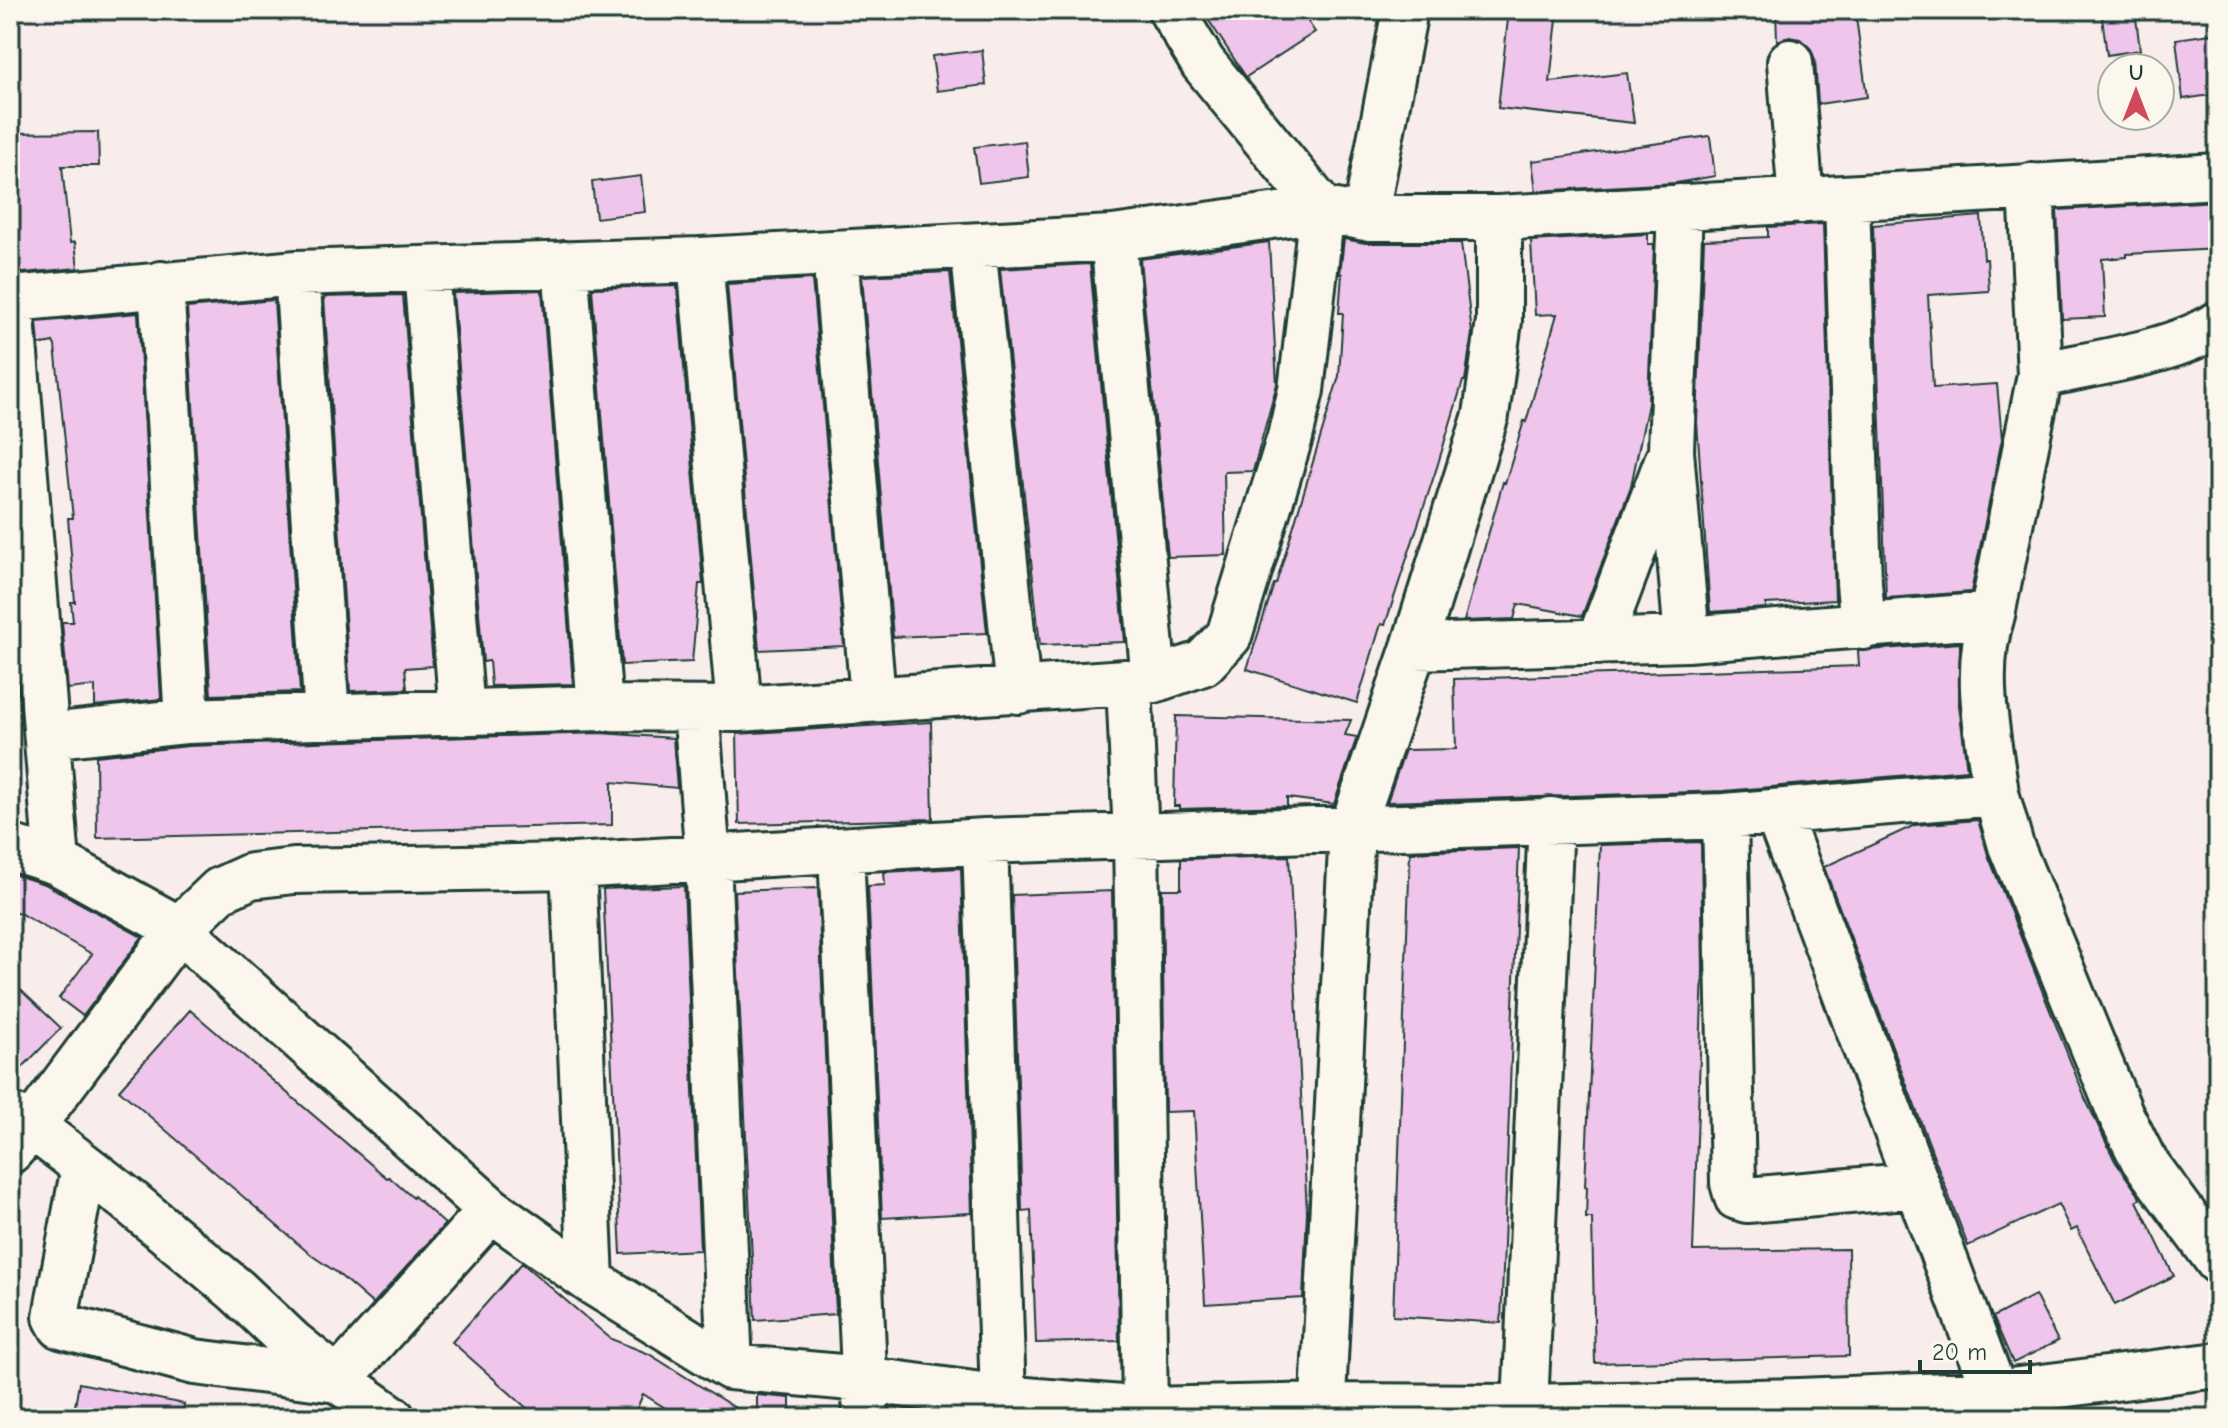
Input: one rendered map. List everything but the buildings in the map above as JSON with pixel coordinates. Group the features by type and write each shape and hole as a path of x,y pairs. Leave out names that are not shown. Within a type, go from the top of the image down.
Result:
{"street":[{"path":"48,736 187,721 600,708 739,709 1142,682 1203,663 1229,636 1290,437 1301,390 1322,209 1203,63 1171,10"},
{"path":"1365,218 1405,10"},
{"path":"1790,62 1801,201"},
{"path":"57,862 11,296 297,273 700,260 1113,238 1322,209 1365,218 1499,218 2218,176"},
{"path":"2031,186 2040,375 1986,634 1984,701 1996,793 2011,846 2121,1115 2143,1159 2218,1261"},
{"path":"1847,199 1863,627"},
{"path":"1680,207 1671,451 1687,639"},
{"path":"1322,1412 1352,829 1414,647 1486,415 1499,321 1499,218"},
{"path":"1113,238 1142,682 1136,837 1145,1410"},
{"path":"973,246 1018,691"},
{"path":"835,254 873,698"},
{"path":"700,260 739,709"},
{"path":"565,264 600,708"},
{"path":"426,270 462,713"},
{"path":"297,273 327,717"},
{"path":"161,284 187,721"},
{"path":"2040,375 2147,351 2187,339 2218,324"},
{"path":"1599,642 1671,451"},
{"path":"1414,647 1687,639 1992,615"},
{"path":"696,709 708,859 730,1367"},
{"path":"392,1418 292,1343 236,1290 84,1167 17,1131 179,929 220,890 251,876 294,871 573,866 985,841 1725,816 1996,793"},
{"path":"1777,812 1995,1393"},
{"path":"1725,816 1733,1183 1737,1197 1747,1200 1917,1185"},
{"path":"1525,1407 1551,820"},
{"path":"985,841 1003,1398"},
{"path":"10,847 57,862 179,929 491,1210 591,1281 730,1367 865,1399 1003,1398 1145,1410 1322,1412 1525,1407 1800,1410 1995,1393 2218,1365"},
{"path":"841,851 865,1399"},
{"path":"573,866 591,1281"},
{"path":"84,1167 56,1317 61,1326 195,1362 338,1380"},
{"path":"338,1380 491,1210"}]}
